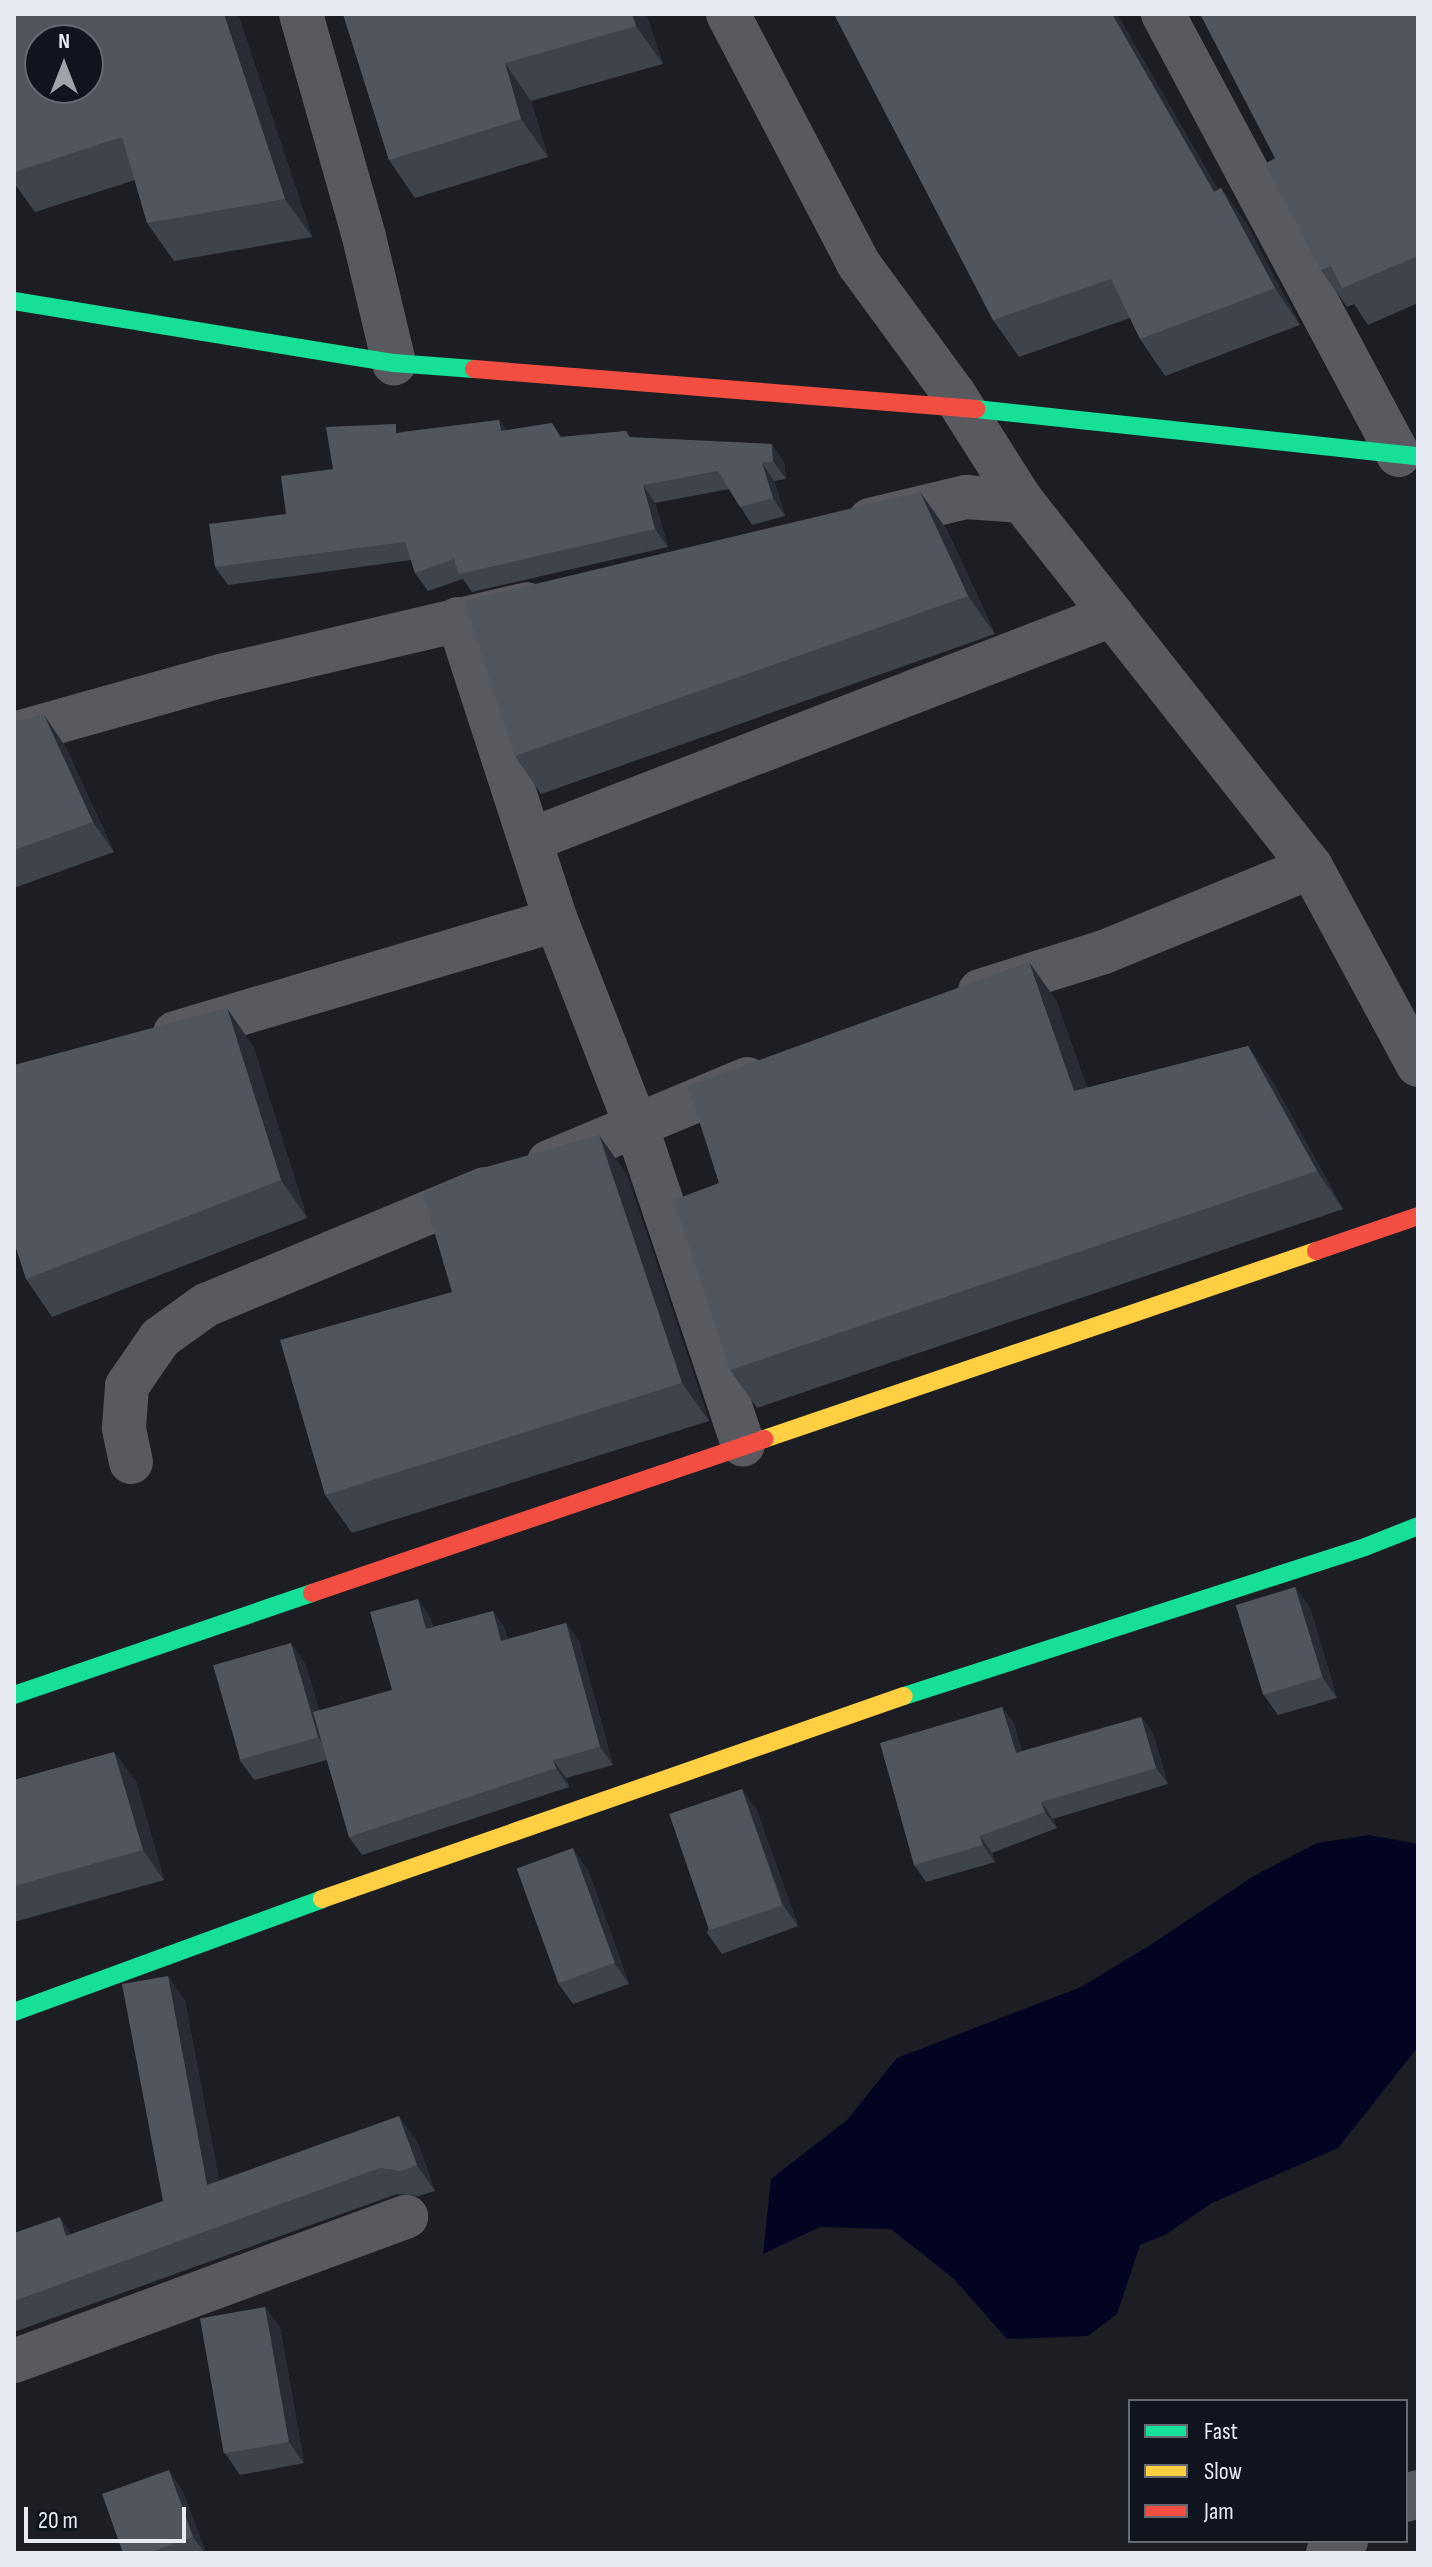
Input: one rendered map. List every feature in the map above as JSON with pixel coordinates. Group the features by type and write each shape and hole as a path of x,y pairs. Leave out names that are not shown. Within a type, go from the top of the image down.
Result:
{"street":[{"path":"301,14 364,237 394,363"},
{"path":"728,14 858,263 954,394 1016,492 1311,867 1418,1065"},
{"path":"1163,14 1408,456"},
{"path":"16,295 394,363 928,404 1408,456"},
{"path":"835,529 941,501 1016,492"},
{"path":"14,734 221,676 564,595"},
{"path":"530,840 1112,615"},
{"path":"458,619 556,920 636,1125 743,1445"},
{"path":"944,1002 1104,952 1311,867"},
{"path":"136,1045 556,920"},
{"path":"131,1462 124,1428 127,1386 160,1338 206,1305 783,1065"},
{"path":"14,1695 1418,1216"},
{"path":"14,2012 314,1902 898,1698 1365,1547 1418,1526"},
{"path":"14,2361 406,2217"}],"water":[{"path":"1369,1835 1418,1844 1418,2047 1338,2148 1212,2203 1165,2235 1140,2245 1117,2314 1088,2336 1007,2339 953,2278 891,2229 820,2227 763,2254 771,2179 847,2120 897,2058 1081,1987 1252,1877 1317,1843"}],"building":[{"path":"14,14 224,14 285,199 147,223 122,137 14,172"},
{"path":"343,14 632,14 636,26 505,63 521,119 389,160"},
{"path":"834,14 1112,14 1214,192 1221,188 1275,288 1140,339 1111,279 993,320"},
{"path":"1200,14 1418,14 1418,256 1342,288 1331,266 1321,270 1265,164 1275,158"},
{"path":"499,420 501,431 552,423 560,437 626,431 629,437 772,444 773,461 762,463 773,498 740,507 718,471 643,485 655,529 459,574 454,559 415,573 405,542 215,567 209,524 286,514 281,476 333,469 326,427 396,424 396,433"},
{"path":"920,492 968,596 515,756 464,601"},
{"path":"44,715 93,822 14,850 14,722"},
{"path":"1029,962 1074,1091 1248,1046 1317,1171 730,1370 674,1200 719,1183 688,1086"},
{"path":"227,1008 281,1180 26,1279 14,1242 14,1065"},
{"path":"599,1135 682,1383 325,1495 280,1340 452,1292 423,1193 483,1168"},
{"path":"1295,1587 1322,1677 1263,1695 1236,1605"},
{"path":"418,1599 426,1629 493,1611 501,1641 566,1623 600,1747 553,1760 556,1768 349,1837 313,1712 392,1690 370,1612"},
{"path":"291,1643 318,1737 240,1760 213,1665"},
{"path":"1002,1707 1016,1753 1141,1717 1156,1768 1041,1802 1045,1812 980,1836 983,1845 914,1865 880,1743"},
{"path":"114,1752 143,1850 14,1886 14,1780"},
{"path":"742,1789 782,1905 709,1930 669,1814"},
{"path":"573,1848 615,1963 558,1983 517,1869"},
{"path":"168,1976 207,2185 399,2116 417,2165 401,2171 380,2168 14,2301 14,2233 60,2217 66,2236 163,2201 122,1984"},
{"path":"265,2307 289,2442 224,2453 200,2318"},
{"path":"169,2470 193,2537 149,2553 123,2553 102,2494"}],"traffic: fast":[{"path":"14,301 394,363 474,369"},
{"path":"976,409 1418,456"},
{"path":"904,1696 1365,1547 1418,1526"},
{"path":"14,1695 312,1593"},
{"path":"14,2012 322,1899"}],"traffic: slow":[{"path":"764,1439 1316,1251"},
{"path":"322,1899 904,1696"}],"traffic: jam":[{"path":"474,369 976,409"},
{"path":"1316,1251 1418,1216"},
{"path":"312,1593 764,1439"}]}
